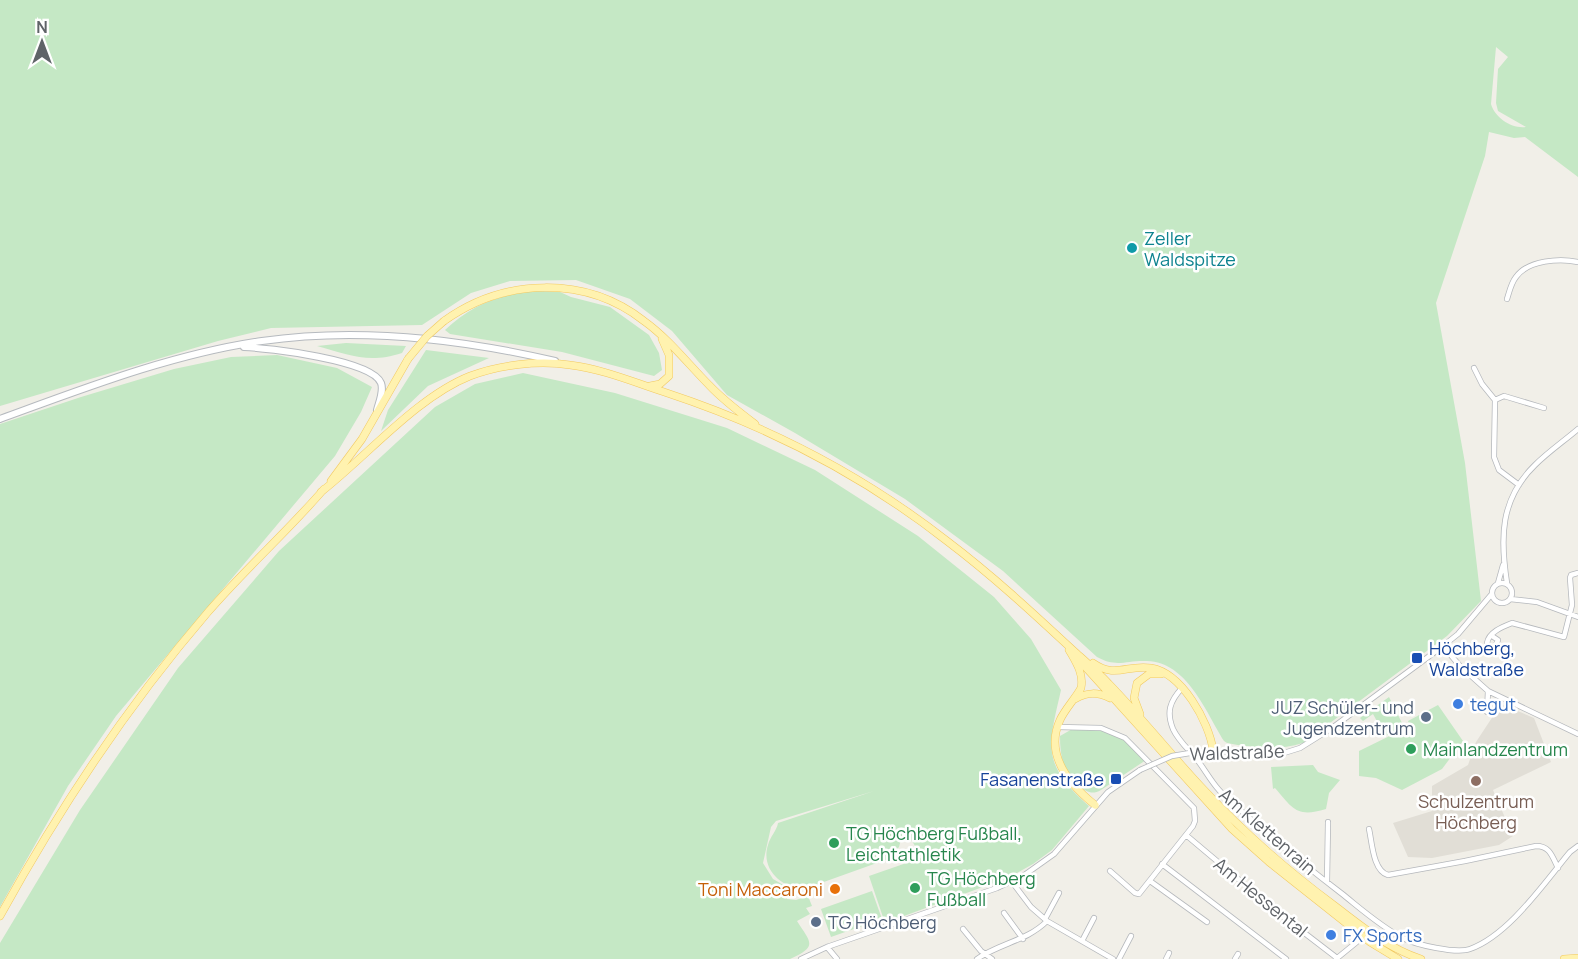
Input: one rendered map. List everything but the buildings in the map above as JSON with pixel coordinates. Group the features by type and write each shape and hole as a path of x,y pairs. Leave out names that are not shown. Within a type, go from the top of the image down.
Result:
{"main road":[{"path":"0,916 31,859 89,770 156,675 210,610 321,492 352,453 408,359 427,336 464,308 512,290 547,287 576,290 608,300 631,312 656,330 722,397 761,429"},
{"path":"645,386 660,384 669,376 669,355 656,330"},
{"path":"0,419 139,371 215,350 287,338 339,335 430,340 492,348 608,374 685,399 761,429 806,451 913,516 991,577 1093,667 1217,804 1274,858 1371,933 1405,953 1421,959"},
{"path":"234,346 291,351 328,359 374,374 382,387 376,412"},
{"path":"321,492 350,470 432,396 452,384 473,375 507,366 569,364"},
{"path":"1065,642 1082,679 1081,688 1064,713 1058,727 1056,746 1064,773 1095,806"},
{"path":"1075,652 1109,671 1118,672 1141,667 1153,668 1165,674 1182,688 1200,712 1208,729 1213,750"},
{"path":"1075,652 1079,660 1144,734 1232,829 1269,862 1364,937 1398,959"},
{"path":"1144,722 1134,698 1134,688 1144,676 1154,673 1165,674"},
{"path":"1073,701 1084,695 1096,693 1114,699"},
{"path":"1564,959 1578,958"}],"street":[{"path":"1507,299 1516,276 1530,267 1551,261 1578,262"},
{"path":"1474,368 1482,384 1495,400 1494,457 1499,470 1518,485"},
{"path":"1495,400 1504,396 1544,408"},
{"path":"1528,600 1510,599 1504,603 1498,602 1491,595 1492,589 1498,583 1503,563 1507,506 1518,485 1534,466 1578,429"},
{"path":"1503,563 1507,583 1512,592 1528,600 1578,617"},
{"path":"1492,636 1495,631 1512,622 1564,637 1572,605 1570,578 1571,575 1578,573"},
{"path":"1498,583 1507,583"},
{"path":"1510,599 1512,592"},
{"name":"Waldstraße","path":"1095,806 1118,784 1161,760 1213,750 1277,753 1300,748 1326,732 1458,634 1481,610 1491,595"},
{"name":"Waldstraße","path":"1481,610 1498,602"},
{"path":"1443,646 1460,666 1488,691 1578,734"},
{"name":"Am Klettenrain","path":"1182,688 1174,696 1169,711 1171,722 1179,740 1200,763 1218,789 1277,842 1402,938 1434,947 1467,950 1486,940 1518,915 1578,846"},
{"path":"1487,712 1488,691"},
{"path":"1058,727 1101,728 1115,732 1125,738 1194,808 1195,821 1139,894 1110,871"},
{"path":"801,959 827,947 1012,882 1054,854 1095,806"},
{"name":"Am Klettenrain","path":"1327,882 1328,822"},
{"path":"1369,829 1378,868 1388,875 1536,846 1544,846 1550,851 1558,868"},
{"name":"Am Hessental","path":"1186,835 1336,958"},
{"path":"1162,864 1286,959"},
{"path":"1150,881 1207,922"},
{"path":"1012,882 1031,907 1046,920 1113,959"},
{"path":"977,959 1038,930 1046,920 1059,892"},
{"path":"1004,914 1023,939"},
{"path":"1082,941 1094,918"},
{"path":"963,929 981,951 992,959"},
{"path":"1119,959 1131,936"},
{"path":"1336,958 1364,937"},
{"path":"827,947 837,959"},
{"path":"1166,959 1169,953"}],"shaded area":[{"name":"Schulzentrum Höchberg","path":"1501,704 1534,718 1551,762 1493,790 1513,836 1499,845 1432,858 1408,857 1393,823 1432,811 1432,786 1468,765 1476,742"}],"green space":[{"path":"0,0 1578,0 1578,177 1525,137 1514,138 1489,132 1485,156 1436,303 1465,463 1481,601 1447,636 1303,743 1293,746 1265,748 1227,743 1194,690 1173,670 1147,661 1116,663 1097,657 1003,571 905,499 727,395 672,331 630,299 576,280 510,281 471,293 422,325 271,328 218,341 0,406","holes":["1496,47 1508,57 1498,69 1496,103 1498,111 1526,127 1505,122 1496,114 1491,104"]},
{"path":"536,291 560,292 610,307 649,335 659,353 662,370 654,376 562,352 450,334 445,330 465,314 487,302"},
{"path":"346,343 406,346 402,353 369,358 317,346"},
{"path":"426,350 489,358 428,386 381,431 388,410"},
{"path":"277,355 337,368 372,387 361,412 335,456 116,716 68,786 0,907 0,424 174,369 231,357"},
{"path":"523,373 615,393 727,428 815,470 918,536 994,597 1031,639 1061,690 1051,741 1056,766 1073,791 1089,806 1052,850 1033,864 1010,877 885,923 869,876 938,852 938,849 920,854 904,828 899,847 888,859 807,888 798,888 782,882 770,870 767,863 768,845 778,823 874,791 776,821 771,827 763,863 773,879 787,887 787,899 796,900 808,896 812,906 806,908 810,914 797,921 808,939 808,947 790,959 0,959 0,943 80,810 178,668 279,551 435,407 475,384"},
{"path":"1389,697 1404,727 1385,736 1373,714 1363,721 1360,718"},
{"name":"Mainlandzentrum","path":"1438,705 1463,741 1442,769 1402,790 1376,778 1359,776 1359,751 1410,726 1408,721"},
{"path":"1074,728 1099,729 1114,733 1146,760 1101,790 1092,793 1087,791 1069,776 1062,757 1060,736"},
{"path":"1313,765 1318,772 1340,780 1329,793 1326,809 1302,812 1296,810 1275,788 1273,789 1271,767"},
{"path":"872,891 882,919 831,937 821,909"}],"place":[{"name":"Zeller Waldspitze","path":"1132,248"},
{"name":"Höchberg, Waldstraße","path":"1417,658"},
{"name":"tegut","path":"1458,704"},
{"name":"JUZ Schüler- und Jugendzentrum","path":"1426,717"},
{"name":"Mainlandzentrum","path":"1411,749"},
{"name":"Fasanenstraße","path":"1116,779"},
{"name":"Schulzentrum Höchberg","path":"1476,781"},
{"name":"TG Höchberg Fußball, Leichtathletik","path":"834,843"},
{"name":"TG Höchberg Fußball","path":"915,888"},
{"name":"Toni Maccaroni","path":"835,889"},
{"name":"TG Höchberg","path":"816,922"},
{"name":"FX Sports","path":"1331,935"}]}
